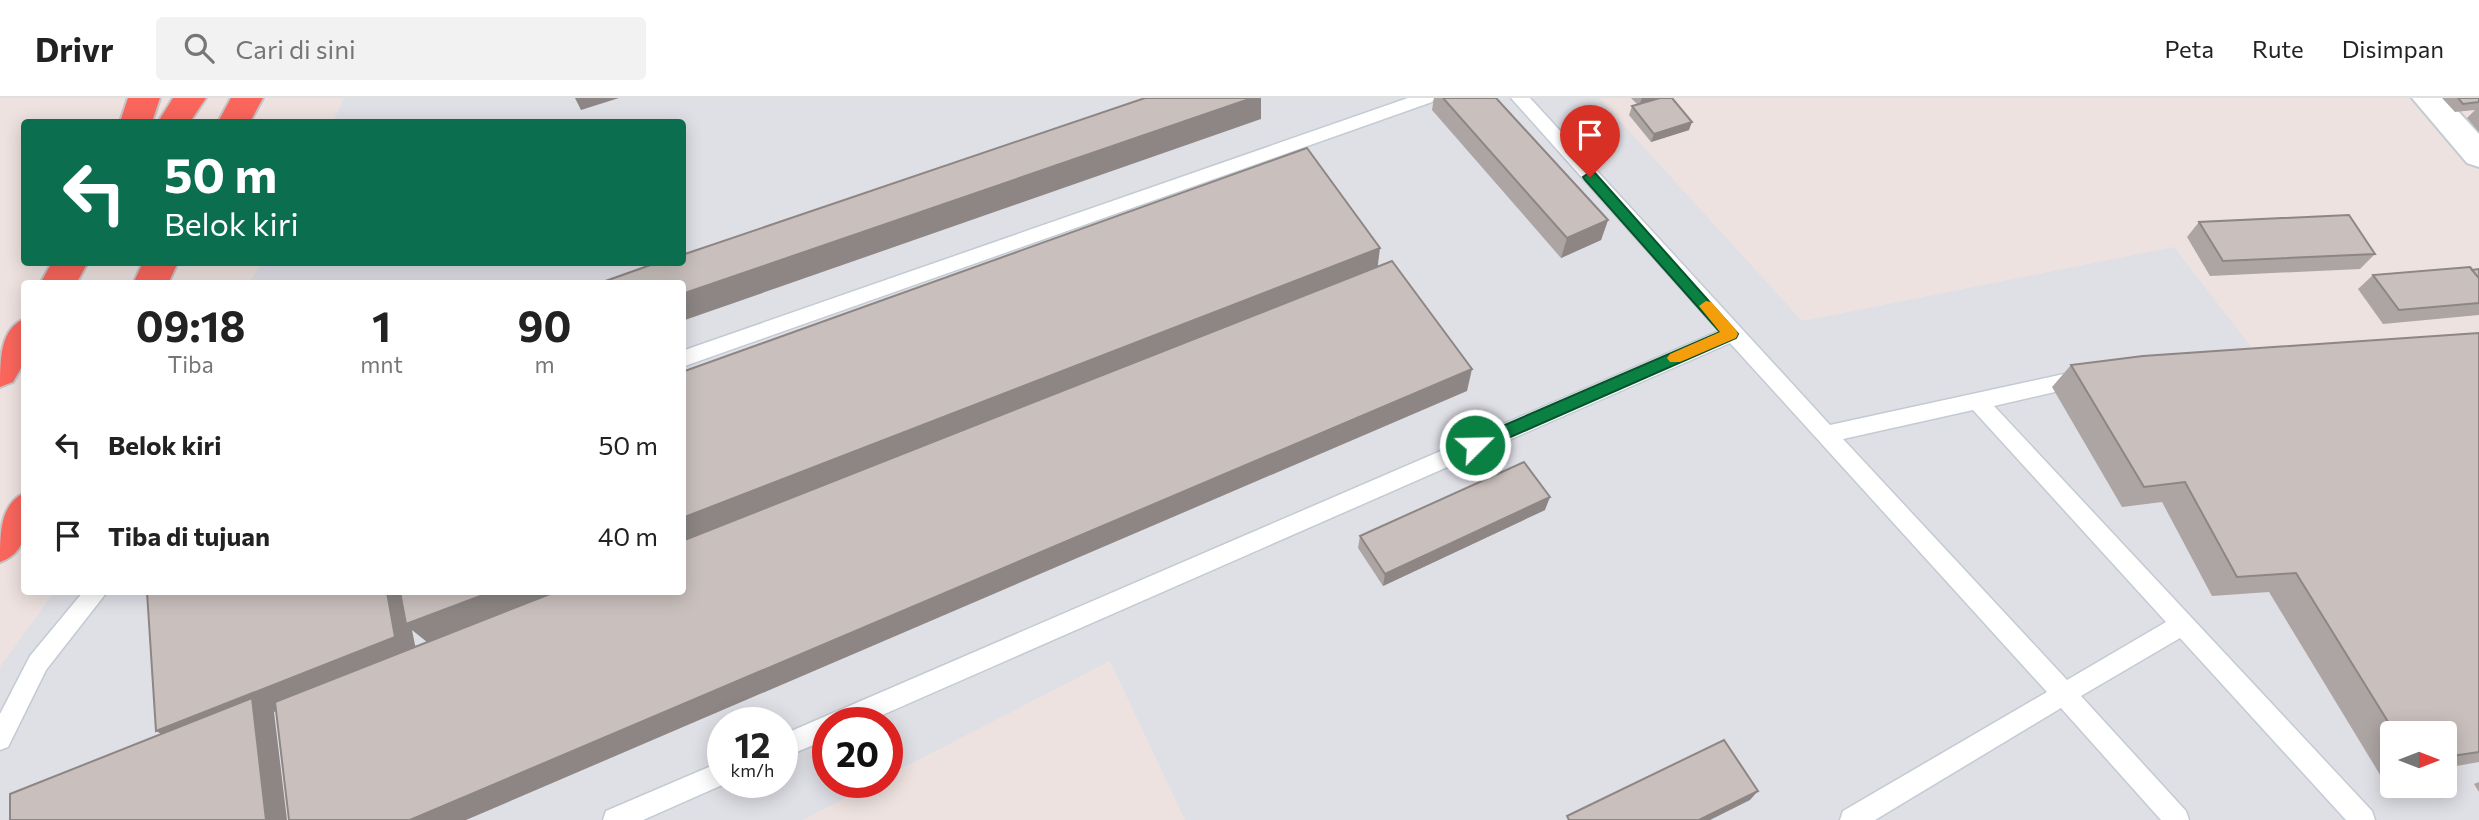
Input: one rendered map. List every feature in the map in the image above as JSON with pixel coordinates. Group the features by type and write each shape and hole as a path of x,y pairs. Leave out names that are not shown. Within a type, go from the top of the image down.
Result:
{"highway":[{"path":"137,119 144,98"},
{"path":"176,119 190,98"},
{"path":"236,119 247,98"},
{"path":"1,369 21,339"},
{"path":"0,545 21,514"}],"street":[{"path":"2428,98 2479,155"}],"lane":[{"path":"686,358 1426,98"},
{"path":"1520,98 1731,334 1827,434 2177,820"},
{"path":"874,707 1731,334"},
{"path":"1827,434 2105,373"},
{"path":"1978,402 2362,820"},
{"path":"0,739 38,663 94,595"},
{"path":"1852,820 2182,625"},
{"path":"615,820 707,780"}],"shaded area":[{"path":"344,98 1599,98 1802,321 2174,247 2265,365 2479,342 2479,820 1185,820 1110,661 903,768 903,707 812,707 812,798 845,798 803,820 0,820 0,667 52,595 686,595 686,280 251,280 260,266 686,266 686,119 334,119"}],"building":[{"path":"1145,98 1252,98 686,293 686,280 608,280 648,266 686,266 686,254"},
{"path":"1443,98 1496,98 1608,220 1567,238"},
{"path":"1660,98 1672,98 1692,122 1654,134 1632,106"},
{"path":"2458,98 2479,98 2479,102 2463,104"},
{"path":"1307,148 1380,248 686,516 686,371"},
{"path":"2349,215 2375,254 2223,261 2199,222"},
{"path":"1392,261 1472,369 410,820 289,820 275,702 547,595 686,595 686,539"},
{"path":"2470,267 2479,278 2479,303 2399,310 2373,275"},
{"path":"2479,269 2479,278 2472,270"},
{"path":"2479,333 2479,752 2457,755 2457,721 2388,721 2296,573 2237,577 2185,482 2144,487 2071,365 2143,356"},
{"path":"1524,462 1550,497 1385,574 1360,536"},
{"path":"147,595 388,595 395,637 156,731"},
{"path":"401,595 483,595 406,624"},
{"path":"252,698 266,820 10,820 10,794"},
{"path":"1724,740 1758,791 1699,820 1569,820 1567,816"}],"slow traffic":[{"path":"1675,358 1731,334 1706,306"}],"route":[{"path":"1475,445 1731,334 1590,177"}]}
